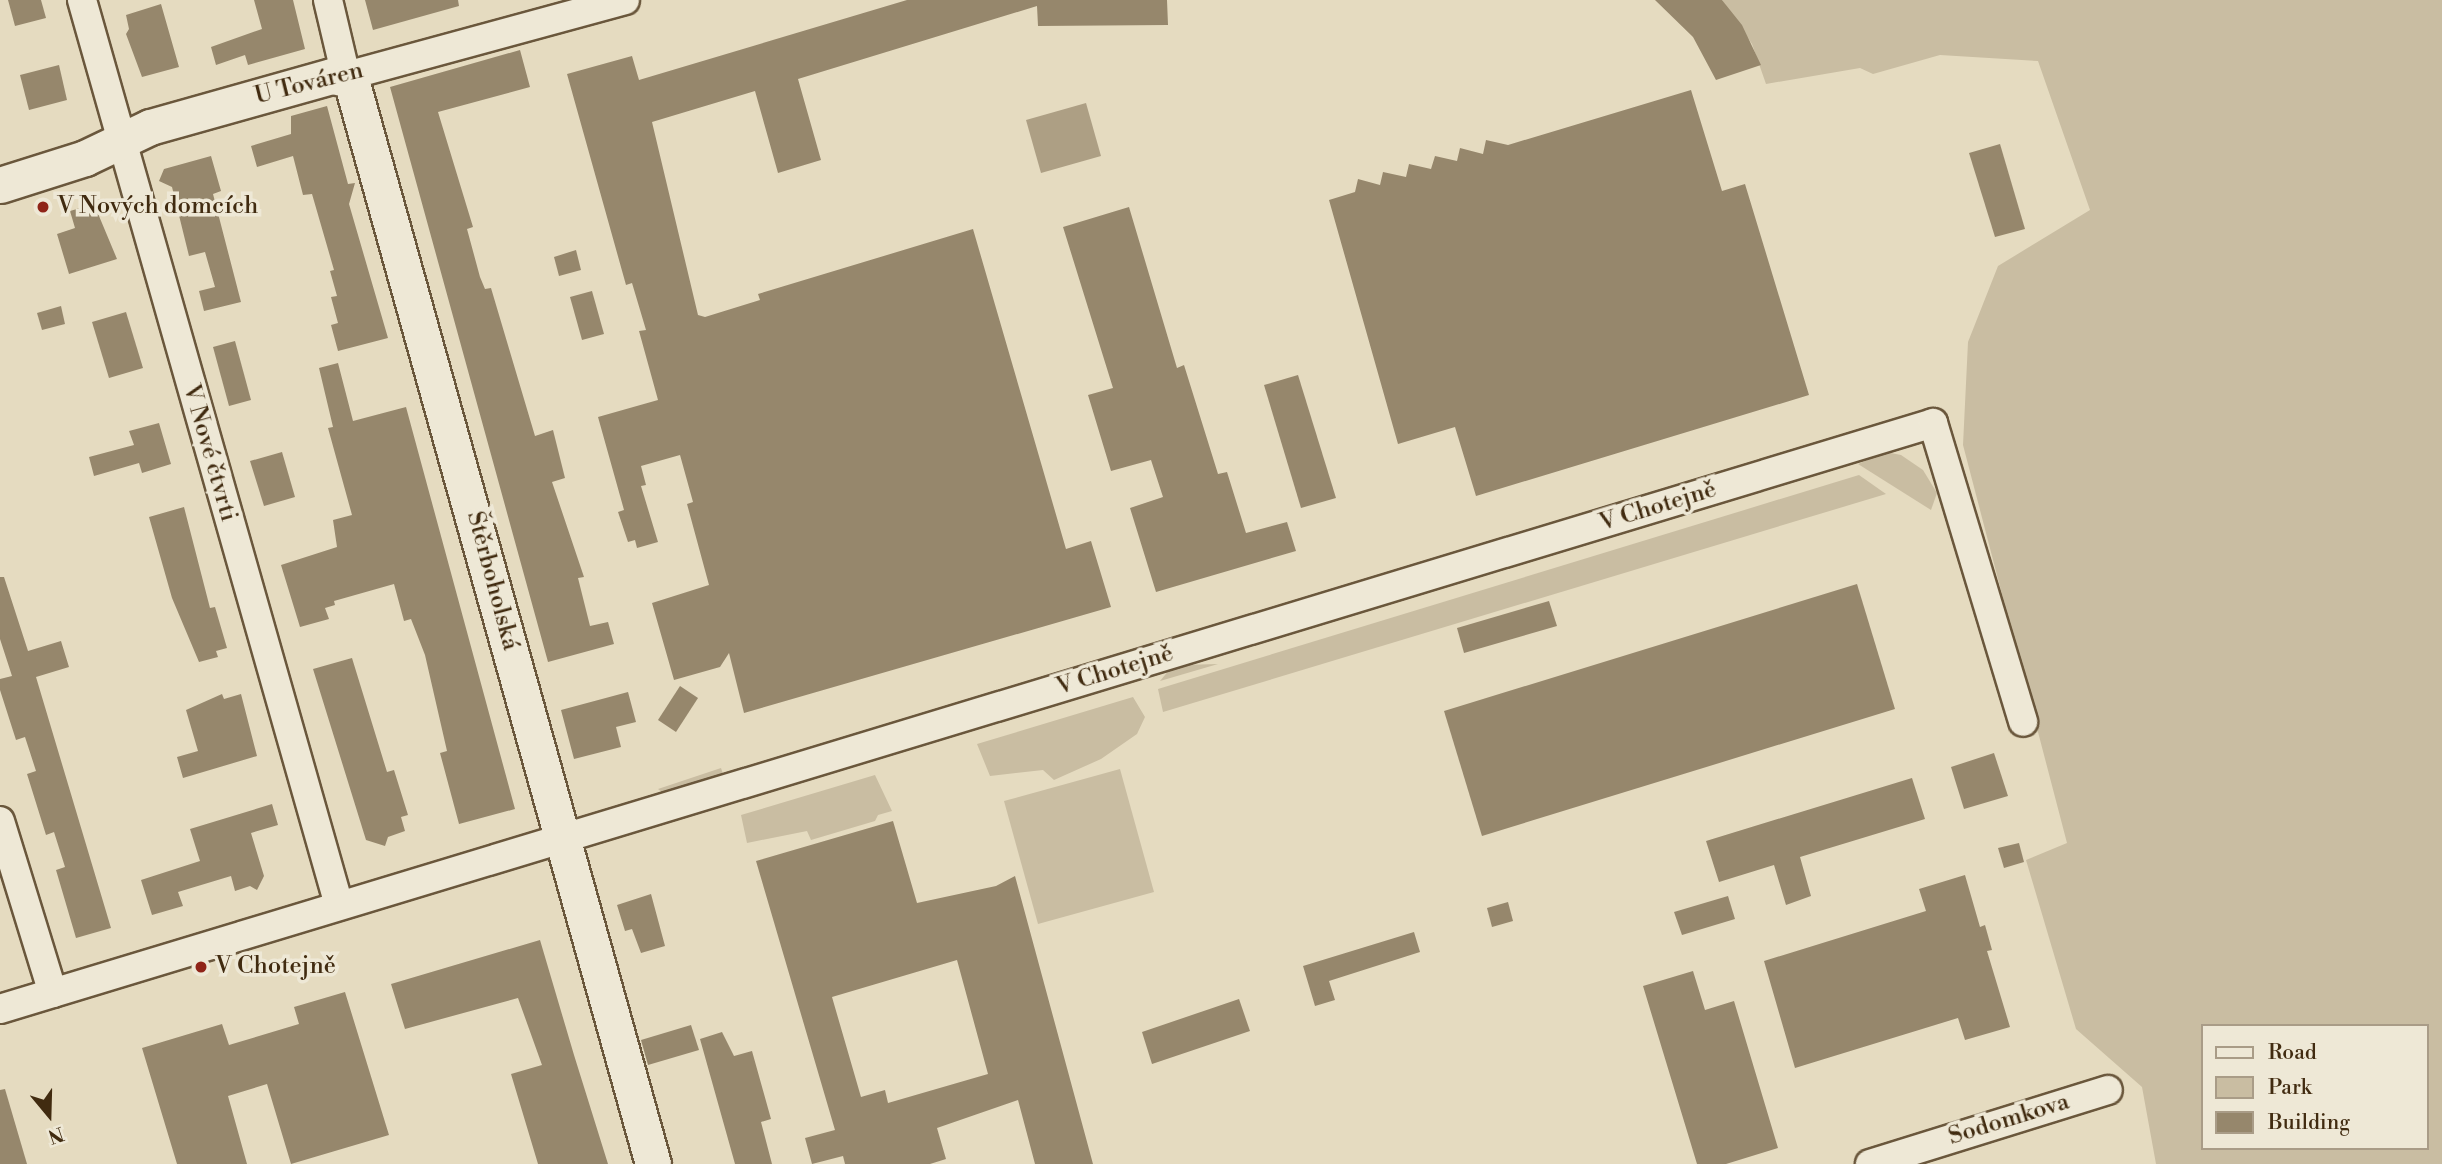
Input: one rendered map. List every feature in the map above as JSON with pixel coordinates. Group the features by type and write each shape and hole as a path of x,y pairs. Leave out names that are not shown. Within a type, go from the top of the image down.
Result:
{"street":[{"name":"V Nové čtvrti","path":"82,0 119,140 339,905"},
{"name":"Štěrboholská","path":"328,0 346,76 358,99 653,1164"},
{"name":"U Továren","path":"0,185 85,158 119,140 177,120 625,0"},
{"name":"V Chotejně","path":"0,1009 1933,424 2023,722"},
{"path":"0,821 53,993"},
{"name":"Sodomkova","path":"1870,1164 2108,1090"}],"green space":[{"path":"1722,0 2442,0 2442,1164 2156,1164 2142,1087 2076,1029 2026,860 2067,843 1963,445 1968,342 1998,266 2090,210 2038,61 1940,55 1873,74 1860,68 1766,84 1752,44"},
{"path":"1886,452 1901,455 1923,470 1937,493 1931,510 1858,464"},
{"path":"1859,475 1886,494 1163,712 1158,689"},
{"path":"1218,664 1160,681 1170,669 1183,665"},
{"path":"1133,697 1145,717 1137,734 1101,759 1054,780 1043,770 990,776 977,744"},
{"path":"721,768 724,777 666,795 658,789"},
{"path":"1120,769 1154,892 1038,924 1004,801"},
{"path":"875,775 892,811 878,815 875,821 811,840 807,831 747,843 741,815"}],"shaded area":[{"path":"1086,103 1101,156 1041,173 1026,120"}],"building":[{"path":"8,0 41,0 46,18 15,26"},
{"path":"254,0 293,0 305,49 248,65 245,55 216,65 211,47 262,29"},
{"path":"365,0 458,0 459,6 373,30"},
{"path":"907,0 1167,0 1168,25 1038,26 1037,6 798,79 821,160 778,173 755,91 652,122 698,315 705,317 760,300 758,294 973,229 1066,549 1091,541 1111,607 744,713 729,653 720,667 674,680 652,603 709,585 687,504 693,502 680,455 641,466 646,485 641,486 658,542 637,548 635,540 628,542 618,512 624,510 598,417 658,400 639,331 646,330 632,283 626,285 567,74 632,56 639,80"},
{"path":"1655,0 1722,0 1742,25 1761,65 1716,80 1693,37"},
{"path":"161,4 179,67 142,77 126,34 129,29 126,15"},
{"path":"520,50 530,87 438,112 473,227 467,229 480,277 485,289 491,288 535,436 553,430 565,478 552,482 584,577 578,578 590,626 608,622 614,644 548,662 390,87"},
{"path":"59,65 67,100 29,110 20,75"},
{"path":"1691,90 1722,191 1745,184 1809,395 1476,496 1455,427 1398,444 1329,200 1355,192 1358,179 1380,185 1383,172 1406,177 1409,164 1431,169 1435,156 1457,161 1460,148 1483,154 1486,140 1508,145"},
{"path":"327,106 348,184 355,183 349,204 388,338 338,351 331,325 338,323 331,297 337,296 330,271 334,270 312,194 303,195 293,156 257,167 251,146 291,134 291,116"},
{"path":"2000,144 2025,229 1995,237 1969,153"},
{"path":"211,156 221,191 213,194 241,302 204,311 199,291 215,287 205,252 189,256 172,187 159,181 164,169"},
{"path":"94,204 117,259 69,274 57,234 75,228 70,211"},
{"path":"1129,207 1177,368 1184,365 1218,474 1227,472 1246,533 1287,522 1296,551 1156,592 1130,508 1163,497 1151,460 1111,471 1088,395 1113,388 1063,227"},
{"path":"576,250 581,270 559,276 554,257"},
{"path":"592,291 604,334 582,340 570,297"},
{"path":"61,306 65,324 42,330 37,313"},
{"path":"126,312 143,368 109,378 92,322"},
{"path":"235,341 251,400 229,406 213,347"},
{"path":"338,363 353,421 406,407 515,809 459,824 440,753 447,751 425,655 411,619 404,621 394,584 334,601 335,605 325,608 329,619 300,627 281,565 337,547 333,520 352,515 328,428 333,427 319,368"},
{"path":"1298,375 1336,498 1301,508 1264,385"},
{"path":"159,423 171,464 142,473 139,463 94,476 89,457 134,445 129,431"},
{"path":"282,452 295,497 264,506 250,461"},
{"path":"184,507 210,608 215,607 227,648 216,651 218,657 199,662 172,598 149,517"},
{"path":"0,577 4,577 28,651 61,641 69,667 36,677 111,928 76,938 56,870 65,867 54,832 46,835 27,774 36,771 25,737 16,740 0,690 0,679 12,676 0,639"},
{"path":"1857,584 1895,709 1482,836 1444,711"},
{"path":"1549,601 1557,626 1464,653 1457,628"},
{"path":"352,658 387,772 394,770 408,815 401,817 405,831 388,837 385,846 366,840 313,669"},
{"path":"680,686 698,698 676,732 658,720"},
{"path":"628,692 636,722 616,727 621,747 574,759 561,710"},
{"path":"222,694 224,699 241,694 257,756 183,778 177,757 198,751 186,710"},
{"path":"1994,753 2008,796 1964,809 1951,767"},
{"path":"1912,778 1925,819 1800,857 1811,896 1786,905 1774,865 1719,882 1706,841"},
{"path":"272,804 278,825 251,833 264,876 257,890 250,886 235,891 231,876 178,892 183,906 152,915 141,880 200,861 190,829"},
{"path":"893,821 917,903 996,886 1015,876 1093,1164 1035,1164 1018,1100 937,1128 946,1159 930,1164 845,1164 843,1156 812,1164 805,1138 835,1130 756,861","holes":["957,960 988,1074 888,1103 885,1090 861,1097 832,997"]},
{"path":"2019,843 2024,862 2004,868 1998,848"},
{"path":"1965,875 1980,927 1985,925 1992,950 1987,951 2010,1027 1965,1040 1958,1018 1795,1068 1764,961 1926,911 1919,889"},
{"path":"651,894 665,946 641,953 632,929 625,931 617,905"},
{"path":"1728,896 1735,919 1682,935 1674,912"},
{"path":"1508,902 1513,921 1492,927 1487,908"},
{"path":"1414,932 1420,952 1329,981 1335,1000 1315,1006 1303,966"},
{"path":"540,940 608,1164 538,1164 511,1074 542,1065 518,998 405,1029 391,984"},
{"path":"1693,971 1705,1010 1734,1001 1778,1148 1726,1164 1697,1164 1643,986"},
{"path":"345,992 389,1135 291,1164 267,1084 228,1096 247,1164 177,1164 142,1048 222,1024 229,1045 299,1024 294,1007"},
{"path":"1239,999 1250,1031 1152,1064 1142,1032"},
{"path":"691,1025 699,1050 648,1065 641,1040"},
{"path":"722,1032 734,1056 752,1051 771,1119 761,1122 772,1164 735,1164 700,1039"},
{"path":"5,1089 27,1164 0,1164 0,1090"}],"place":[{"name":"V Nových domcích","path":"43,207"},
{"name":"V Chotejně","path":"201,967"}]}
